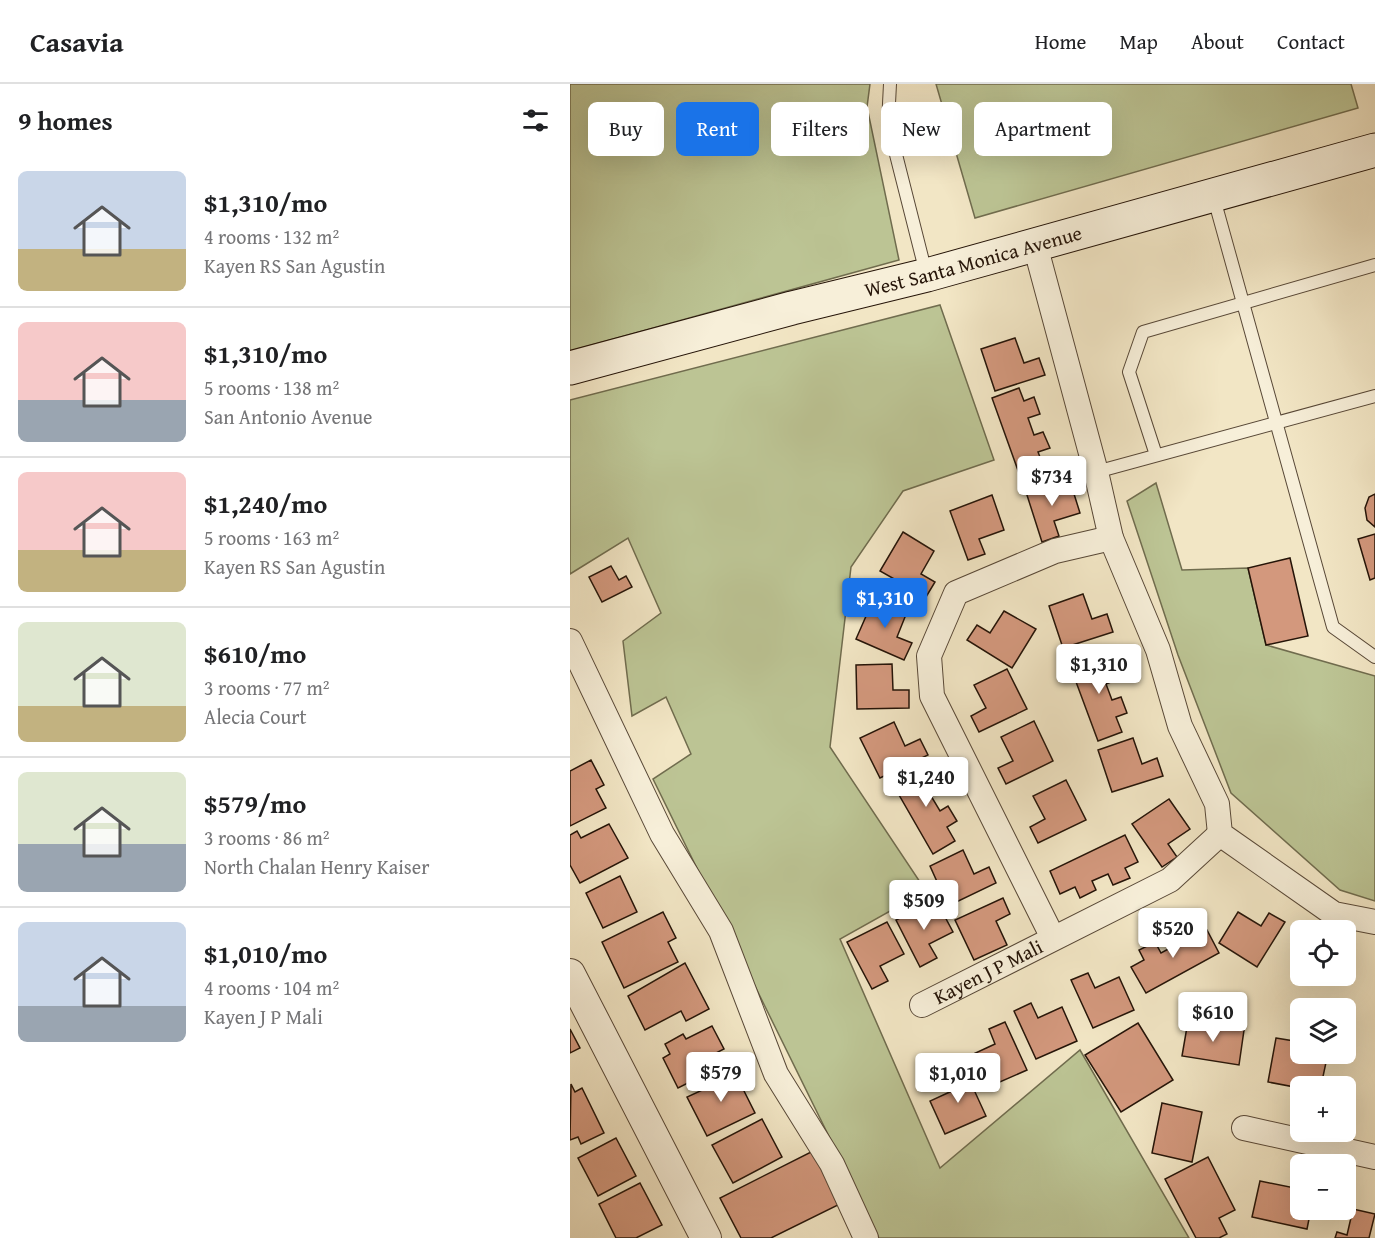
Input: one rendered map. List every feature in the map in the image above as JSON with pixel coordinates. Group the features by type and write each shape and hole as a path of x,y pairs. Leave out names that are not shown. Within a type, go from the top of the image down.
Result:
{"main road":[{"name":"West Santa Monica Avenue","path":"570,368 1035,245 1375,150"}],"street":[{"path":"1035,245 1096,472 1111,538 1158,650 1180,726 1218,804 1220,834 1334,914 1375,922"},
{"path":"1053,938 932,696 929,656 956,593 1055,551 1111,538"},
{"path":"570,641 662,834 721,931 776,1074 832,1164 866,1238"},
{"name":"Kayen J P Mali","path":"922,1005 1170,880 1220,834"},
{"path":"570,974 706,1238"},
{"path":"1244,1128 1375,1157"}],"lane":[{"path":"890,84 888,123 927,274"},
{"path":"1213,195 1333,627 1375,657"},
{"path":"1156,455 1129,372 1143,332 1375,265"},
{"path":"1096,472 1375,396"}],"green space":[{"path":"570,84 870,84 868,102 771,102 771,156 869,156 869,117 899,260 570,351"},
{"path":"936,84 1351,84 1358,108 975,218 957,156 962,156 962,102 941,102"},
{"path":"940,305 994,460 903,491 851,567 830,747 926,891 840,939 940,1168 1080,1050 1189,1238 879,1238 653,779 691,754 666,697 632,716 623,641 661,613 628,538 570,574 570,400"},
{"path":"1156,483 1182,570 1248,568 1266,645 1375,676 1375,901 1340,890 1231,793 1178,655 1127,501"}],"building":[{"path":"1015,338 1024,363 1039,358 1045,375 995,391 981,349"},
{"path":"1019,388 1024,401 1034,397 1040,414 1028,418 1034,435 1043,432 1050,448 1038,452 1044,467 1020,476 992,398"},
{"path":"1069,478 1080,513 1054,521 1059,536 1042,542 1026,492"},
{"path":"1375,494 1375,527 1367,520 1365,508 1369,497"},
{"path":"992,495 1004,530 979,539 985,554 968,560 950,511"},
{"path":"903,532 934,551 921,574 935,582 926,597 880,571"},
{"path":"1375,534 1375,578 1370,580 1358,539"},
{"path":"1290,558 1308,636 1266,645 1248,568"},
{"path":"611,566 619,580 626,576 632,587 602,602 589,577"},
{"path":"1083,594 1092,619 1107,614 1113,632 1063,648 1049,606"},
{"path":"874,598 907,612 897,637 912,643 904,660 856,639"},
{"path":"1004,611 1036,629 1012,668 967,640 977,625 990,633"},
{"path":"1097,653 1101,666 1112,662 1118,679 1106,684 1112,700 1121,697 1127,713 1116,717 1122,732 1098,741 1069,663"},
{"path":"892,664 893,690 909,690 909,708 857,709 856,665"},
{"path":"1007,669 1027,709 979,732 971,716 986,708 974,685"},
{"path":"1034,721 1053,761 1006,784 998,768 1013,761 1001,737"},
{"path":"894,722 905,746 920,739 928,755 880,778 860,738"},
{"path":"1133,738 1142,764 1157,758 1163,776 1112,792 1098,750"},
{"path":"591,760 604,785 596,789 606,808 570,826 570,771"},
{"path":"917,767 924,779 934,774 943,789 931,796 940,811 948,806 957,821 947,827 955,841 933,854 891,781"},
{"path":"1066,780 1086,820 1038,843 1030,827 1045,819 1033,796"},
{"path":"1169,799 1190,829 1168,844 1177,857 1162,867 1132,824"},
{"path":"609,824 628,858 580,883 570,865 570,835 577,831 581,838"},
{"path":"1125,835 1138,862 1125,868 1130,878 1113,885 1108,874 1092,881 1096,890 1080,898 1075,887 1060,894 1050,871"},
{"path":"963,850 974,874 989,867 996,883 948,906 930,866"},
{"path":"620,876 637,912 603,928 586,893"},
{"path":"1003,898 1010,914 996,921 1007,945 974,960 955,920"},
{"path":"936,900 953,932 929,944 937,958 920,967 896,920"},
{"path":"663,912 676,938 668,942 678,962 624,988 602,942"},
{"path":"1238,912 1261,926 1269,913 1285,922 1257,967 1219,943"},
{"path":"887,922 904,954 880,966 888,981 872,989 847,942"},
{"path":"1187,928 1193,938 1207,930 1219,953 1146,993 1131,967 1144,960 1139,950 1155,942 1161,953 1176,945 1172,936"},
{"path":"685,963 709,1009 686,1021 681,1011 645,1030 628,996"},
{"path":"1088,973 1095,988 1119,977 1134,1010 1093,1028 1071,980"},
{"path":"1031,1003 1038,1018 1062,1007 1077,1041 1036,1059 1014,1011"},
{"path":"1188,1021 1244,1030 1239,1065 1182,1056"},
{"path":"1005,1022 1027,1070 986,1088 971,1055 995,1044 989,1029"},
{"path":"1138,1023 1173,1080 1121,1112 1085,1055"},
{"path":"712,1026 724,1049 708,1057 714,1070 678,1088 663,1058 670,1054 665,1044 683,1034 686,1039"},
{"path":"570,1029 580,1048 570,1053"},
{"path":"1276,1038 1290,1040 1290,1064 1326,1064 1323,1076 1290,1076 1290,1086 1268,1082"},
{"path":"964,1068 986,1116 945,1134 930,1101 954,1090 948,1076"},
{"path":"733,1069 755,1113 707,1136 687,1097 709,1087 706,1082"},
{"path":"571,1084 575,1092 582,1088 604,1133 581,1144 578,1137 570,1140"},
{"path":"1162,1103 1202,1112 1192,1162 1152,1153"},
{"path":"762,1119 782,1157 733,1183 712,1145"},
{"path":"616,1138 636,1176 598,1196 578,1158"},
{"path":"813,1151 840,1204 771,1238 741,1238 720,1198"},
{"path":"1208,1157 1235,1210 1219,1218 1227,1234 1219,1238 1196,1238 1165,1179"},
{"path":"1260,1181 1290,1187 1290,1220 1309,1220 1307,1229 1252,1217"},
{"path":"640,1183 662,1225 636,1238 616,1238 599,1204"},
{"path":"1356,1210 1375,1214 1369,1238 1335,1238 1337,1232 1347,1235 1350,1220 1356,1220"}]}
